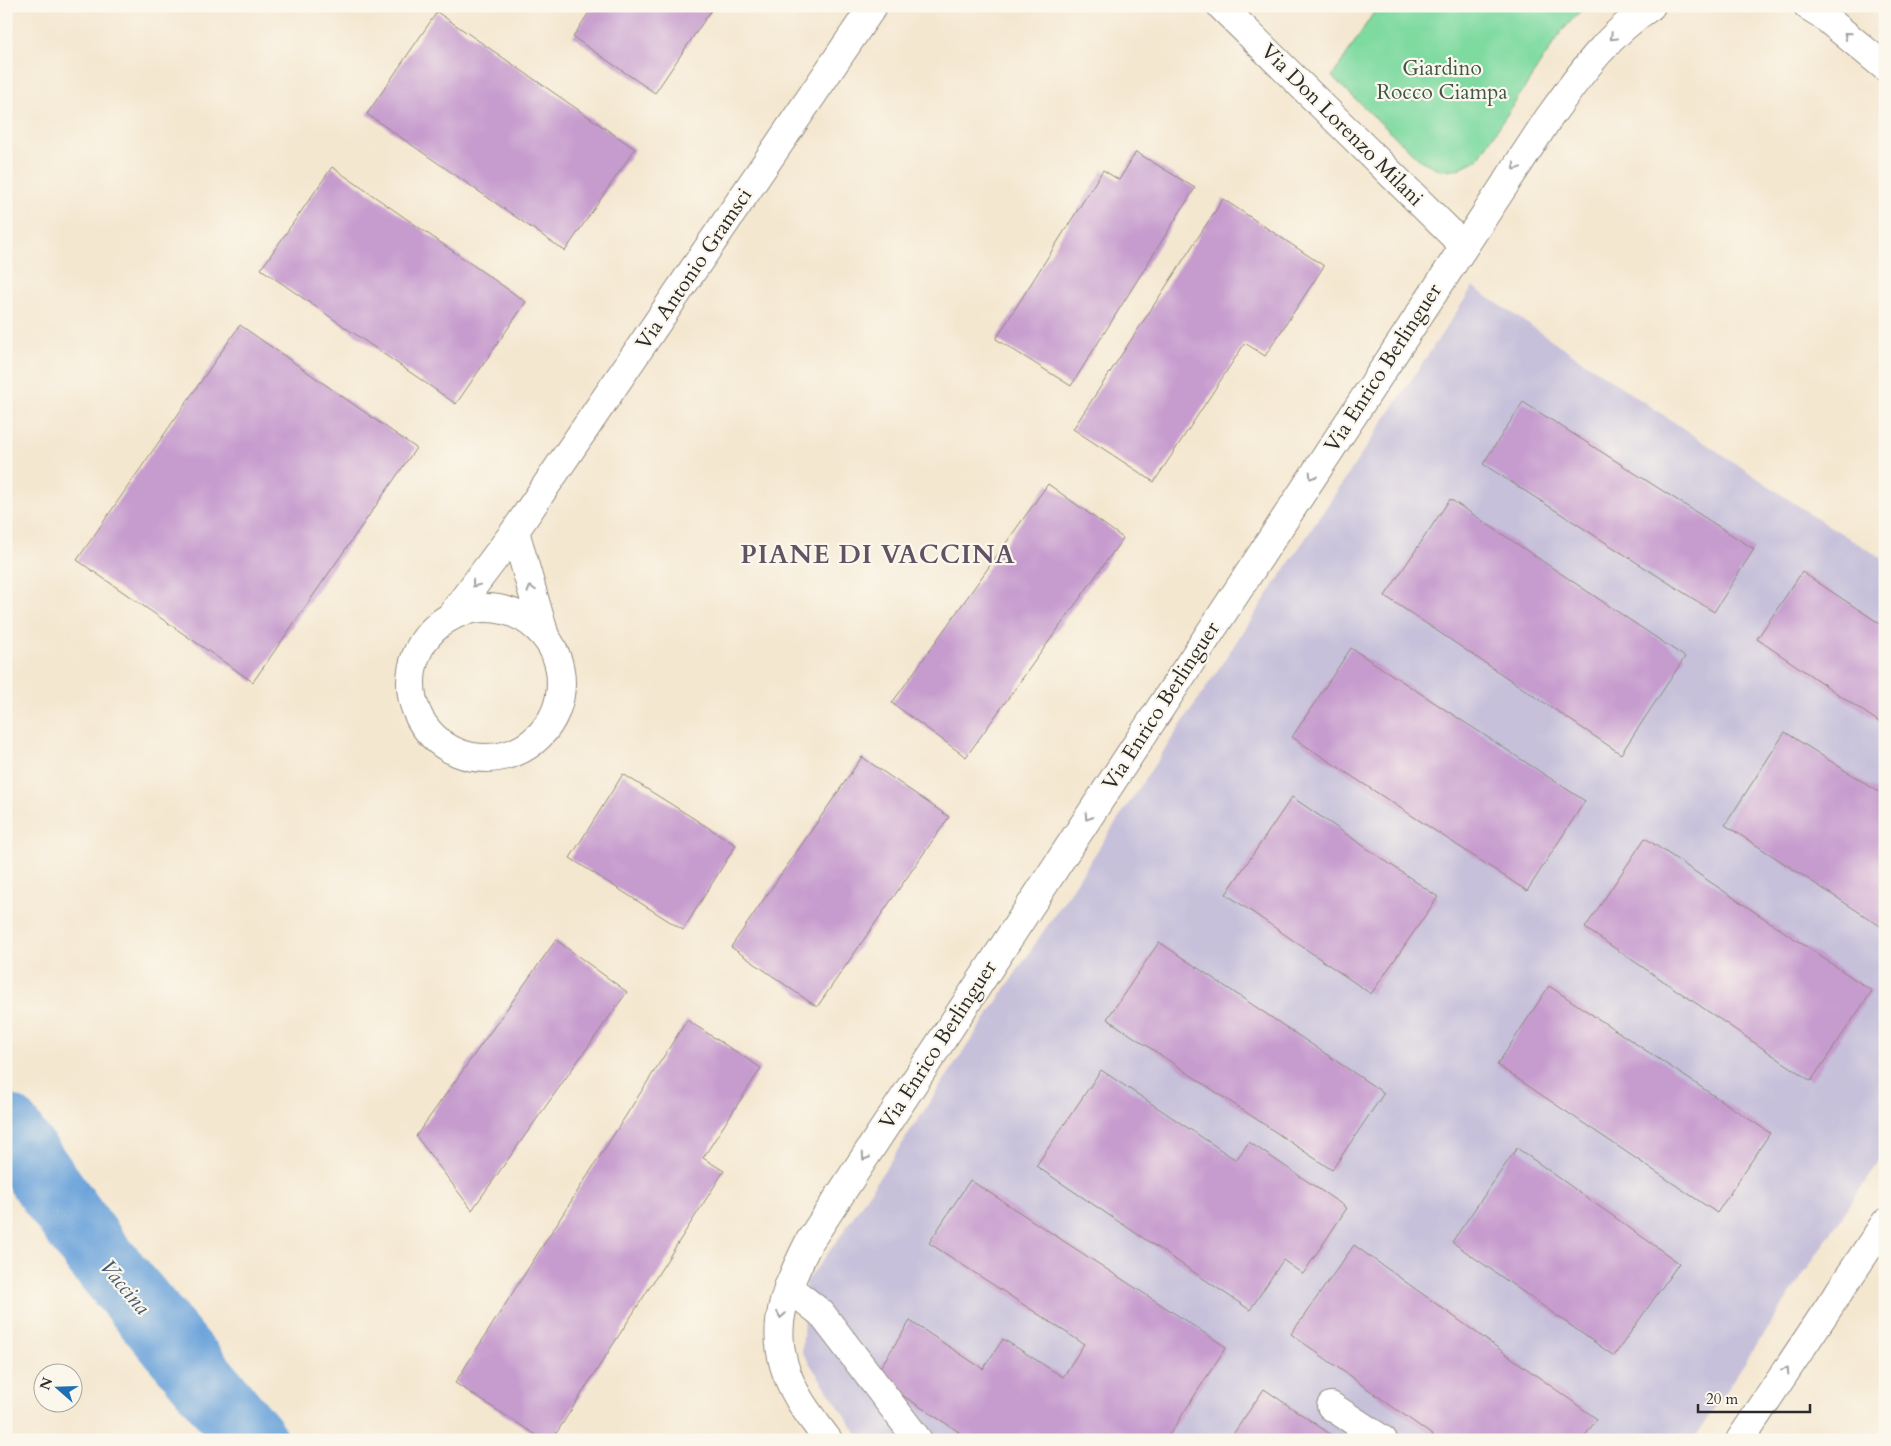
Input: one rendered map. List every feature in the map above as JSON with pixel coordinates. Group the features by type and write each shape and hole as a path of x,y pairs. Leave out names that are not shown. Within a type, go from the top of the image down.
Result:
{"street":[{"name":"Via Antonio Gramsci","path":"515,531 545,636 558,659 561,684 557,710 543,733 523,749 498,758 472,758 448,748 428,731 415,708 412,682 416,657 430,634 450,618 515,531 873,6"},
{"name":"Via Don Lorenzo Milani","path":"1221,6 1464,245"},
{"name":"Via Enrico Berlinguer","path":"828,1440 799,1400 782,1360 779,1339 780,1317 788,1287 809,1242 1548,119 1596,54 1634,18 1651,6"},
{"path":"1808,6 1821,14 1885,66"},
{"name":"Via Antonio Gramsci","path":"450,618 470,610 490,608 511,612 529,622 545,636"},
{"path":"1740,1440 1885,1223"},
{"path":"788,1287 821,1313 918,1440"},
{"path":"1331,1406 1383,1440"}],"shaded area":[{"path":"1473,287 1818,519 1885,560 1885,1152 1693,1440 861,1440 802,1352 806,1282 837,1241"}],"green space":[{"name":"Giardino Rocco Ciampa","path":"1378,6 1585,6 1561,32 1478,159 1458,169 1440,170 1420,160 1332,77"}],"building":[{"path":"593,6 714,6 655,93 573,37"},
{"path":"437,12 635,149 565,251 367,114"},
{"path":"1136,152 1195,188 1071,386 996,339 1103,170 1119,180"},
{"path":"332,167 526,302 456,404 261,269"},
{"path":"1223,199 1324,266 1265,356 1245,343 1154,482 1073,429"},
{"path":"240,325 416,448 253,682 77,560"},
{"path":"1523,402 1754,549 1714,612 1483,464"},
{"path":"1048,484 1123,538 966,757 892,703"},
{"path":"1450,499 1685,657 1621,754 1385,596"},
{"path":"1802,572 1885,627 1885,726 1757,639"},
{"path":"1351,648 1585,801 1527,891 1292,737"},
{"path":"1785,732 1885,796 1885,929 1725,825"},
{"path":"862,757 949,817 817,1007 731,947"},
{"path":"623,774 736,845 683,930 570,858"},
{"path":"1292,797 1438,897 1371,994 1226,894"},
{"path":"1645,838 1872,991 1811,1081 1585,928"},
{"path":"556,940 627,992 472,1210 416,1136"},
{"path":"1159,942 1384,1093 1332,1170 1107,1019"},
{"path":"1549,986 1770,1133 1717,1213 1497,1065"},
{"path":"687,1020 761,1068 703,1158 724,1171 552,1440 544,1440 455,1383"},
{"path":"1101,1070 1236,1160 1249,1142 1347,1208 1303,1274 1283,1260 1250,1310 1036,1166"},
{"path":"1517,1148 1679,1263 1614,1356 1452,1242"},
{"path":"970,1180 1226,1347 1166,1440 954,1440 959,1432 874,1377 910,1321 983,1369 1003,1339 1063,1377 1084,1344 929,1243"},
{"path":"1354,1245 1597,1419 1582,1440 1439,1440 1291,1334"},
{"path":"1264,1389 1339,1440 1229,1440"}],"waterway":[{"name":"Vaccina","path":"6,1128 96,1252 253,1440"}],"district":[{"name":"PIANE DI VACCINA","path":"878,554"}]}
